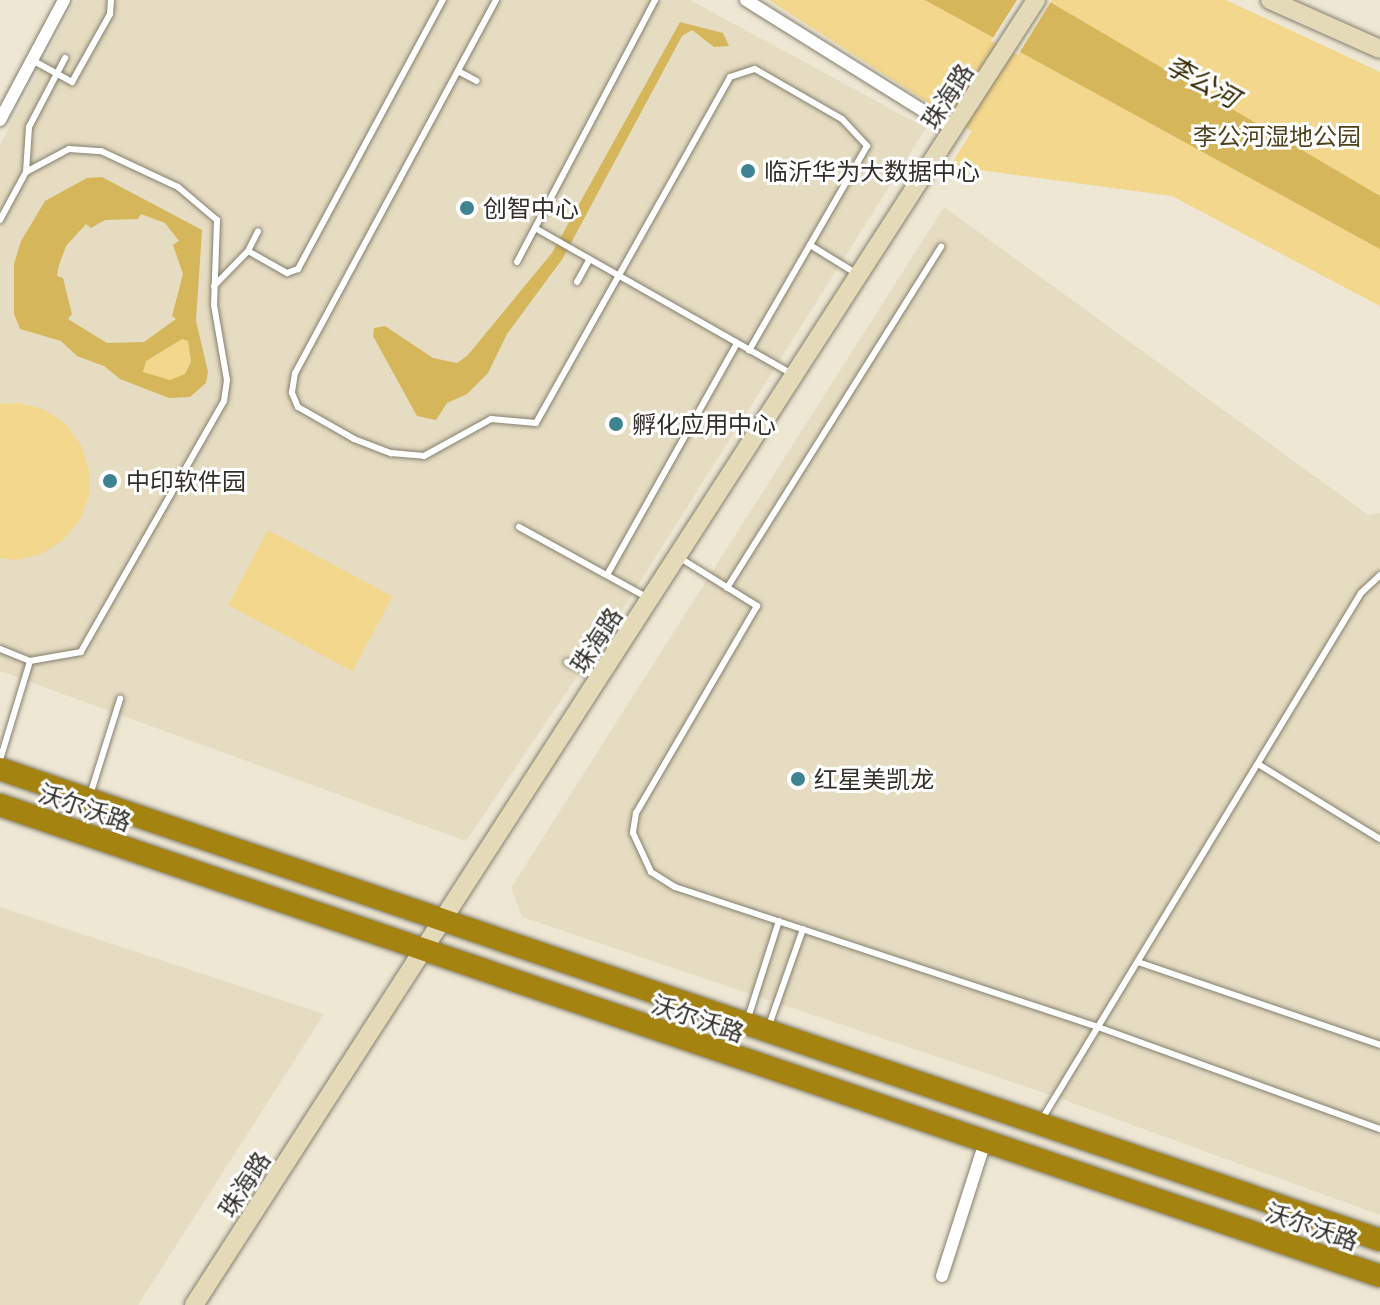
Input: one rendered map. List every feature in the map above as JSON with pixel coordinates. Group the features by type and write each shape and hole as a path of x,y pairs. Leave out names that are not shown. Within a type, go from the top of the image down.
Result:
{"highway":[{"name":"沃尔沃路","path":"0,769 1380,1240"},
{"name":"沃尔沃路","path":"0,805 423,952 1380,1276"}],"main road":[{"name":"珠海路","path":"194,1305 1036,0"},
{"path":"1270,0 1380,49"}],"street":[{"path":"0,120 64,0"},
{"path":"746,0 954,130"},
{"path":"942,1276 985,1142"}],"lane":[{"path":"32,60 72,82 110,14 111,0"},
{"path":"248,251 287,273 298,269 443,0"},
{"path":"496,0 295,373 292,393 298,407 354,439 391,453 424,456 491,419 536,423 730,77 755,69 842,119 867,146 749,350"},
{"path":"517,262 655,0"},
{"path":"0,220 26,172 29,127 65,58"},
{"path":"458,71 477,81"},
{"path":"0,649 30,661 81,652 224,401 227,380 214,286 217,220 178,187 128,161 83,148 55,153 26,172"},
{"path":"535,228 795,376"},
{"path":"214,286 248,251 258,231"},
{"path":"810,245 860,276"},
{"path":"727,588 941,247"},
{"path":"577,282 590,259"},
{"path":"607,575 737,343"},
{"path":"519,527 651,600"},
{"path":"678,557 757,606 636,813 633,833 651,872 675,887 1098,1027 1380,1129"},
{"path":"1041,1122 1361,593 1380,575"},
{"path":"0,760 30,661"},
{"path":"567,662 599,679"},
{"path":"88,800 120,699"},
{"path":"1258,764 1380,839"},
{"path":"756,1026 779,921"},
{"path":"756,1026 803,929"},
{"path":"1138,962 1380,1045"}],"shaded area":[{"path":"76,0 690,0 926,128 626,604 466,841 0,671 0,145"},
{"path":"925,0 1046,0 1380,196 1380,249"},
{"path":"680,22 723,33 729,46 714,47 692,30 682,36 563,258 507,334 488,373 467,394 447,403 436,420 417,416 373,336 374,328 385,326 433,358 457,363 467,356 552,253"},
{"path":"102,177 202,230 196,321 208,372 206,383 190,397 169,398 120,379 104,366 77,356 61,341 20,329 14,314 14,264 21,241 45,201 87,178","holes":["141,214 165,223 179,241 173,245 183,274 172,316 176,319 144,342 107,343 68,319 72,314 63,278 57,276 59,265 66,246 86,224 91,228 105,220 138,219","182,339 188,341 191,362 185,374 170,380 143,372 146,361"]},
{"path":"944,207 1368,515 1380,513 1380,1215 1039,1091 522,917 511,888"},
{"path":"0,907 324,1014 138,1305 0,1305"}],"green space":[{"name":"李公河湿地公园","path":"769,0 1226,0 1380,72 1380,306 1172,196 950,166 972,131"},
{"path":"182,339 188,341 191,362 185,374 170,380 143,372 146,361"},
{"path":"20,403 45,410 66,424 81,445 89,470 89,495 80,520 63,540 41,554 16,560 0,558 0,404"},
{"path":"268,530 392,596 353,671 228,605"}],"pier":[{"path":"1017,0 1052,0 1018,55 991,41"}],"place":[{"name":"临沂华为大数据中心","path":"748,171"},
{"name":"创智中心","path":"467,208"},
{"name":"孵化应用中心","path":"616,424"},
{"name":"中印软件园","path":"110,481"},
{"name":"红星美凯龙","path":"798,779"}],"water label":[{"name":"李公河","path":"1203,81"}]}
